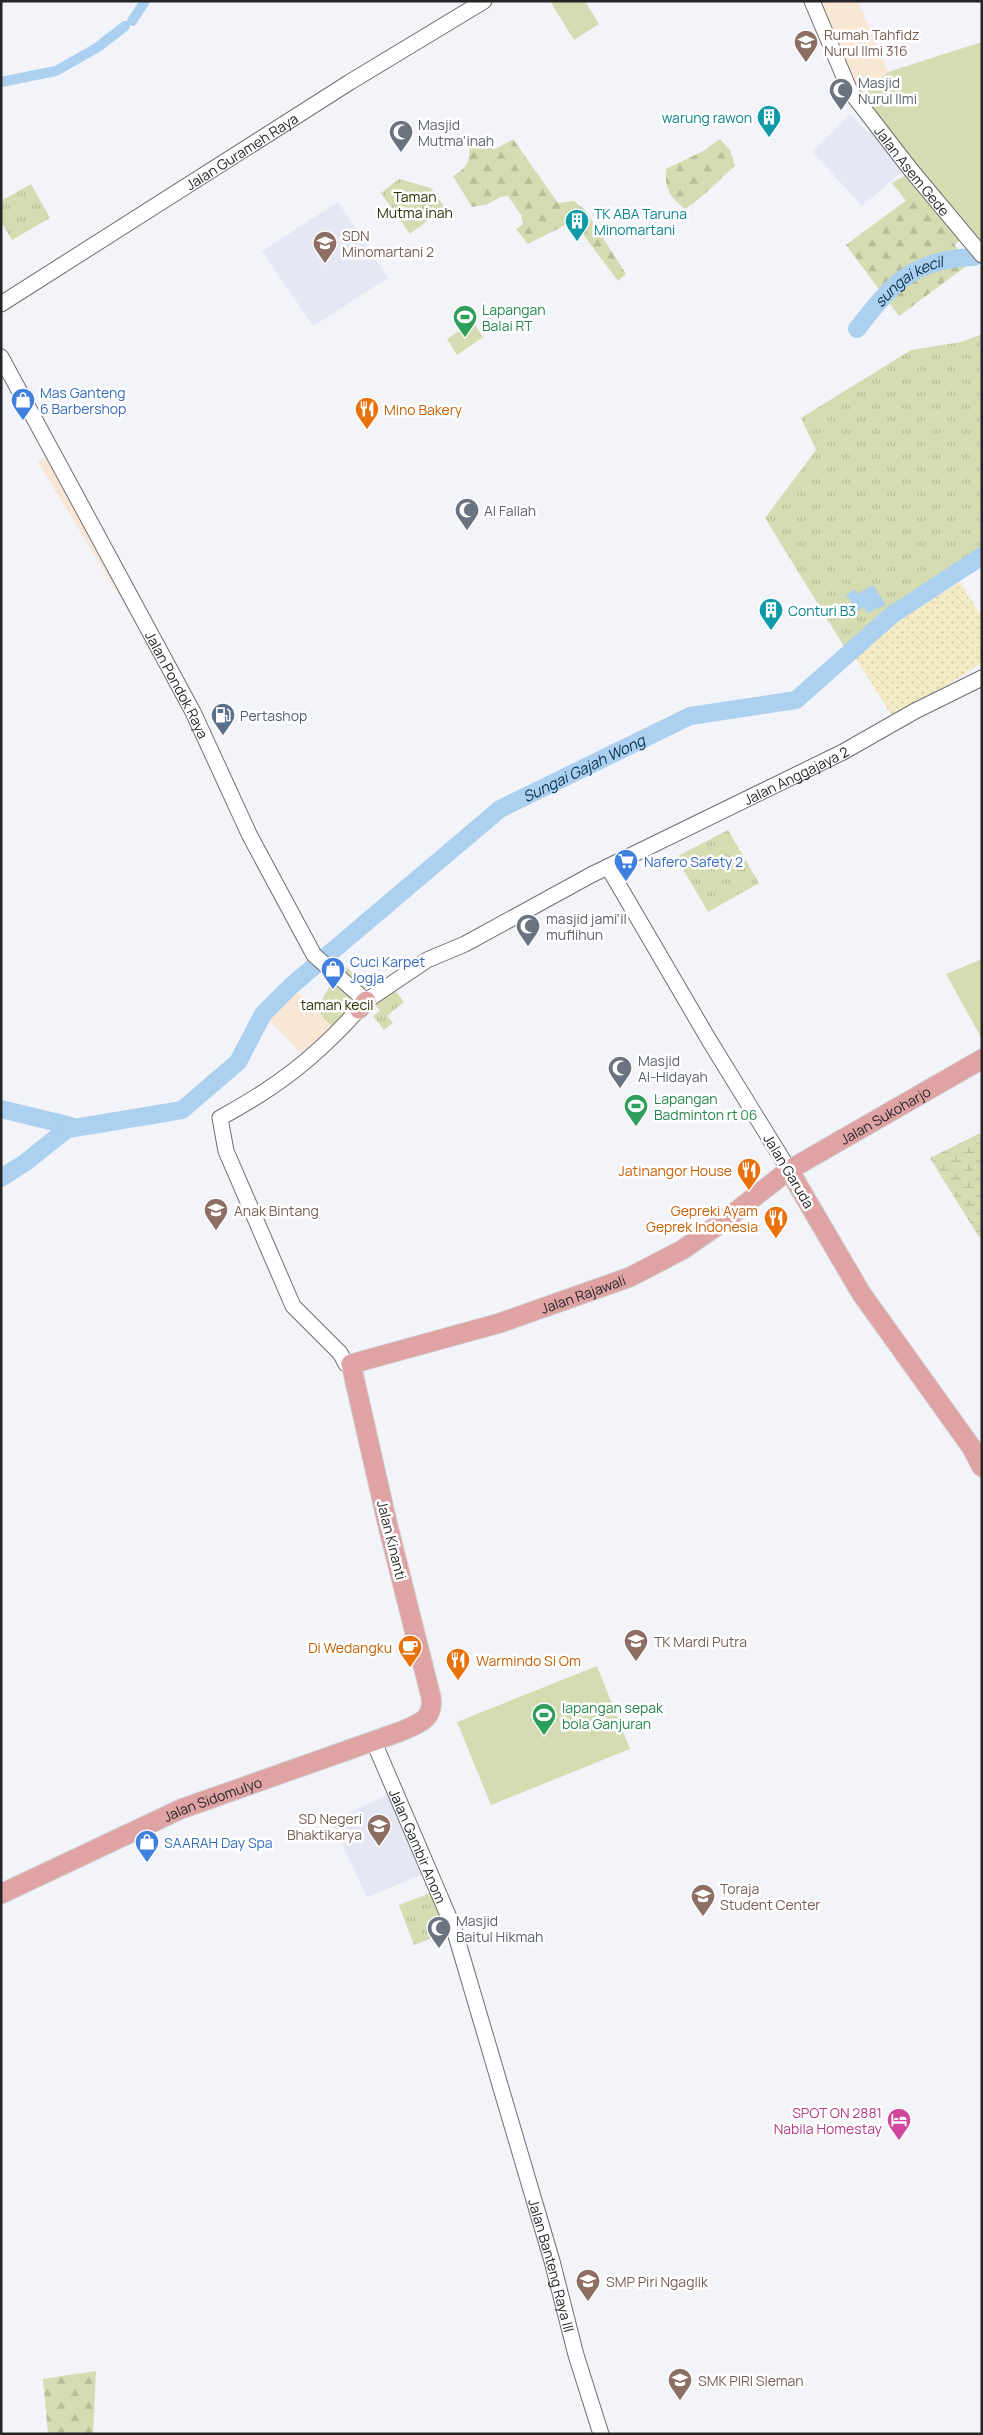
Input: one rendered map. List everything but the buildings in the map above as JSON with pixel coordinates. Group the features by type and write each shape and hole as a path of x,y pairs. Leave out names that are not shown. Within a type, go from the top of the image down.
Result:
{"main road":[{"name":"Jalan Sukoharjo","path":"789,1170 982,1059"},
{"name":"Jalan Rajawali","path":"351,1364 500,1323 630,1277 682,1250 722,1223 789,1170"},
{"name":"Jalan Garuda","path":"789,1170 862,1293 972,1448 982,1467"},
{"name":"Jalan Kinanti","path":"351,1364 385,1513 431,1697 432,1707 430,1715"},
{"name":"Jalan Sidomulyo","path":"1,1894 181,1809 245,1788 421,1723 430,1715"}],"street":[{"name":"Jalan Gurameh Raya","path":"1,304 350,82 484,1"},
{"name":"Jalan Asem Gede","path":"812,1 850,91 923,185 982,255"},
{"name":"Jalan Pondok Raya","path":"1,357 190,707 250,836 314,955 362,1005"},
{"name":"Jalan Anggajaya 2","path":"351,1364 346,1364 340,1353 293,1306 226,1151 220,1118 297,1070 344,1026 362,1005 427,960 465,944 608,867 844,752 916,711 982,678"},
{"name":"Jalan Garuda","path":"608,867 709,1040 789,1170"},
{"name":"Jalan Gambir Anom","path":"373,1740 454,1929 504,2096"},
{"name":"Jalan Banteng Raya III","path":"504,2096 552,2261 576,2355 601,2434"}],"shaded area":[{"path":"814,1 858,1 888,72 856,100"},
{"path":"850,114 869,133 876,129 908,167 862,206 813,152"},
{"name":"SDN Minomartani 2","path":"338,202 388,278 313,326 262,251"},
{"path":"56,451 190,713 38,462"},
{"path":"291,986 340,1035 311,1063 263,1014"},
{"name":"SD Negeri Bhaktikarya","path":"392,1793 426,1873 367,1897 331,1821"}],"green space":[{"path":"550,1 585,1 599,24 574,40"},
{"path":"982,42 982,253 856,100 888,72"},
{"path":"480,139 494,150 513,139 558,203 574,201 585,210 626,274 618,281 573,221 528,244 516,229 523,224 521,215 508,196 500,197 488,204 472,207 453,176 467,164 469,160 469,145"},
{"path":"720,139 730,150 735,166 685,209 669,192 666,182 666,169 703,151"},
{"path":"910,173 963,237 947,253 892,183"},
{"name":"Taman Mutma inah","path":"399,179 431,188 445,208 410,234 381,193"},
{"path":"31,184 50,218 12,240 1,221 1,201"},
{"path":"916,193 969,264 899,316 846,245"},
{"name":"Lapangan Balai RT","path":"473,322 483,337 457,355 447,339"},
{"path":"982,334 982,556 845,648 765,518 816,450 801,418 911,350 961,342"},
{"path":"728,830 759,883 708,912 676,857"},
{"path":"982,959 982,1039 946,974"},
{"path":"342,964 368,986 362,992 337,970"},
{"name":"taman kecil","path":"335,977 363,994 340,1035 316,1010"},
{"name":"taman kecil","path":"391,985 404,1002 387,1016 393,1023 384,1030 373,1016 380,1011 372,1000"},
{"path":"982,1132 982,1235 979,1237 930,1158"},
{"name":"lapangan sepak bola Ganjuran","path":"597,1666 630,1749 491,1805 457,1722"},
{"path":"433,1892 448,1932 414,1945 399,1905"},
{"path":"96,2371 93,2434 48,2434 43,2379"}],"sand":[{"path":"960,582 982,617 982,663 894,719 851,651"}],"water":[{"path":"873,585 886,605 867,613 864,607 857,611 846,595 855,589 858,594"}],"waterway":[{"path":"132,21 145,1"},
{"path":"1,82 56,71 98,47 125,26"},
{"name":"sungai kecil","path":"857,329 881,299 906,277 919,269 935,263 974,257"},
{"name":"Sungai Gajah Wong","path":"68,1129 182,1110 238,1062 263,1014 291,986 500,809 690,716 796,700 892,615 982,556"},
{"path":"1,1109 71,1126 26,1162 1,1178"}],"place":[{"name":"Rumah Tahfidz Nurul Ilmi 316","path":"806,63"},
{"name":"Masjid Nurul Ilmi","path":"841,111"},
{"name":"warung rawon","path":"769,138"},
{"name":"Masjid Mutma'inah","path":"401,153"},
{"name":"TK ABA Taruna Minomartani","path":"577,242"},
{"name":"SDN Minomartani 2","path":"325,264"},
{"name":"Lapangan Balai RT","path":"465,338"},
{"name":"Mas Ganteng 6 Barbershop","path":"23,421"},
{"name":"Mino Bakery","path":"367,430"},
{"name":"Al Fallah","path":"467,531"},
{"name":"Conturi B3","path":"771,631"},
{"name":"Pertashop","path":"223,736"},
{"name":"Nafero Safety 2","path":"626,882"},
{"name":"masjid jami'il muflihun","path":"528,947"},
{"name":"Cuci Karpet Jogja","path":"333,990"},
{"name":"Masjid Al-Hidayah","path":"620,1089"},
{"name":"Lapangan Badminton rt 06","path":"636,1127"},
{"name":"Jatinangor House","path":"749,1191"},
{"name":"Anak Bintang","path":"216,1231"},
{"name":"Gepreki Ayam Geprek Indonesia","path":"776,1239"},
{"name":"TK Mardi Putra","path":"636,1662"},
{"name":"Di Wedangku","path":"410,1668"},
{"name":"Warmindo Si Om","path":"458,1681"},
{"name":"lapangan sepak bola Ganjuran","path":"544,1736"},
{"name":"SD Negeri Bhaktikarya","path":"379,1847"},
{"name":"SAARAH Day Spa","path":"147,1863"},
{"name":"Toraja Student Center","path":"703,1917"},
{"name":"Masjid Baitul Hikmah","path":"439,1949"},
{"name":"SPOT ON 2881 Nabila Homestay","path":"899,2141"},
{"name":"SMP Piri Ngaglik","path":"588,2302"},
{"name":"SMK PIRI Sleman","path":"680,2401"}]}
